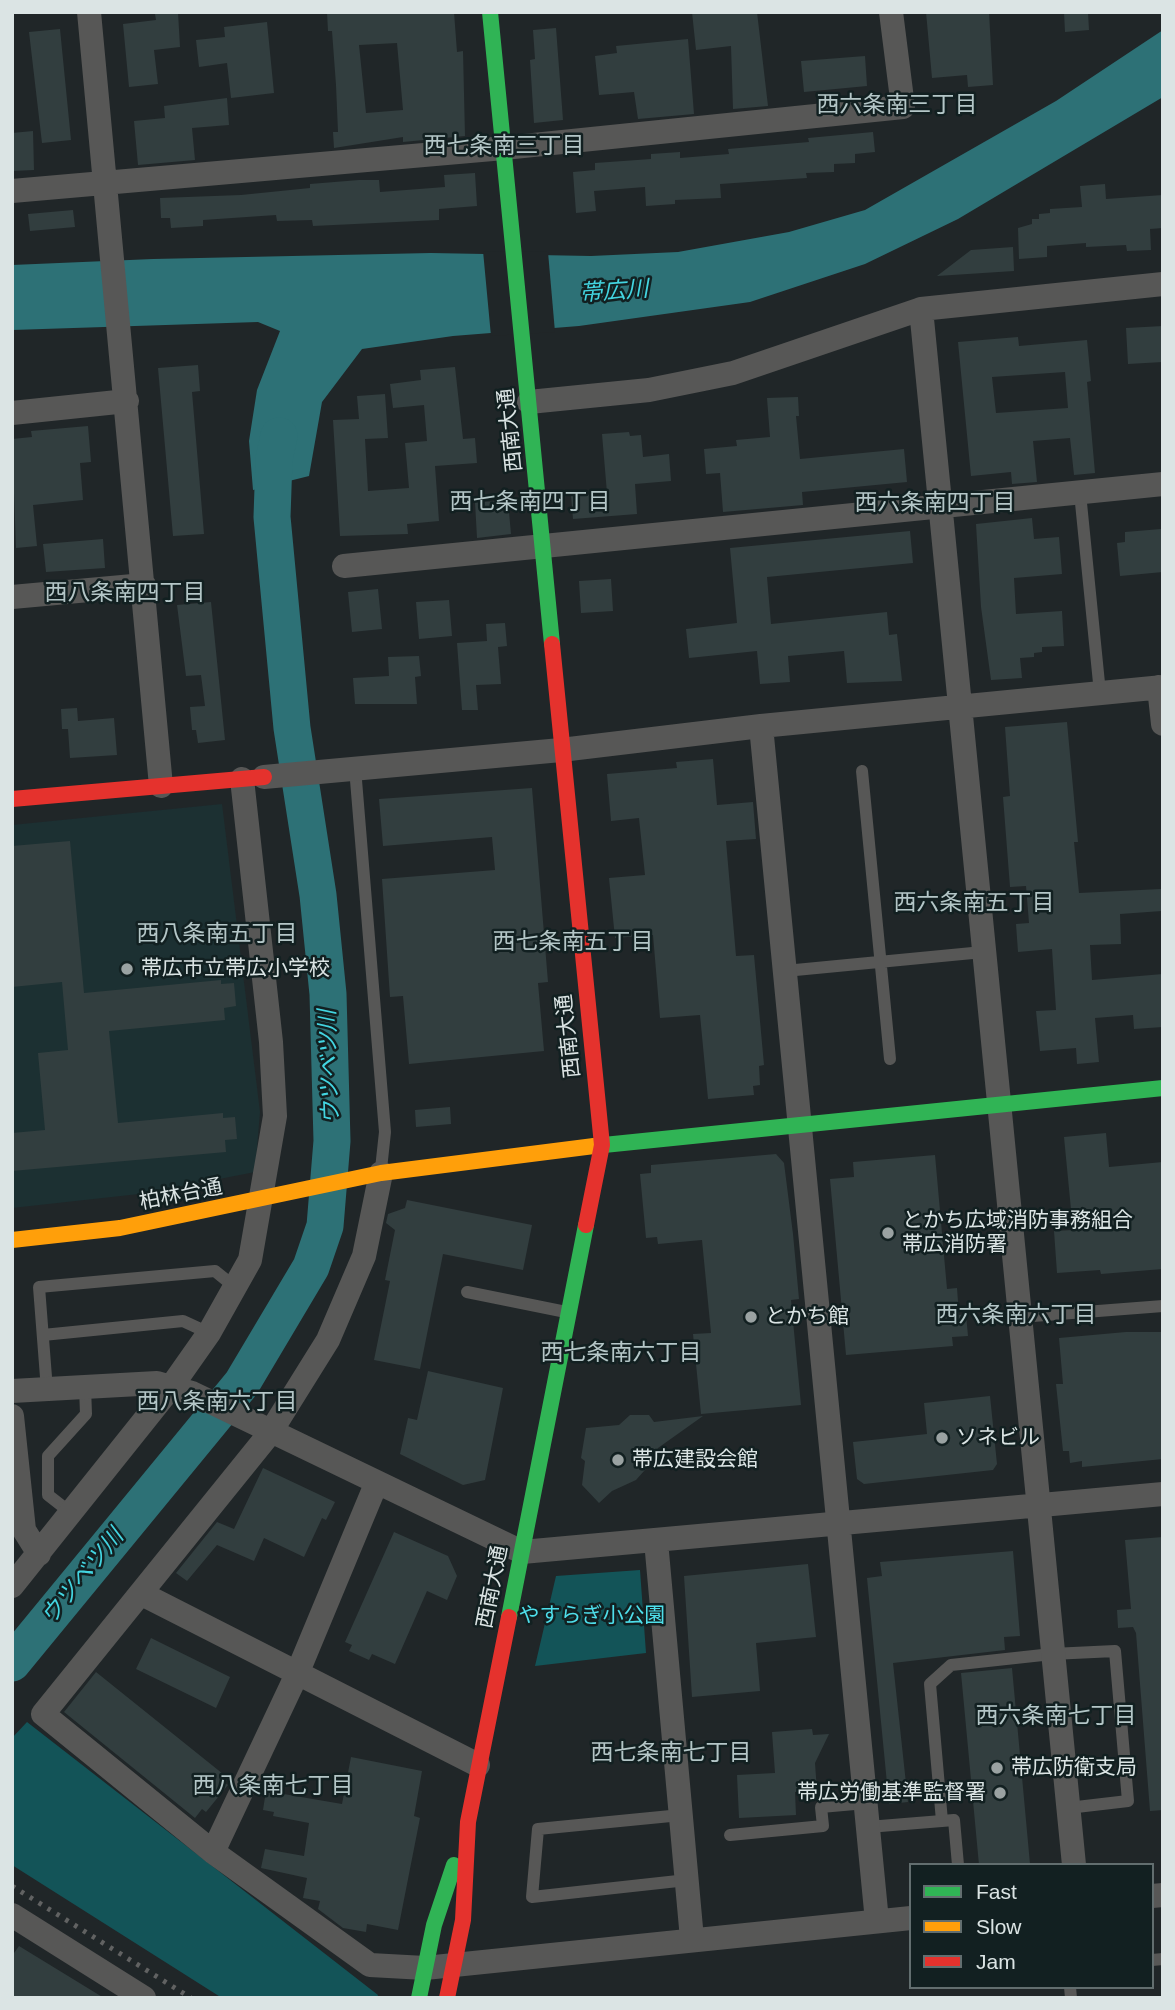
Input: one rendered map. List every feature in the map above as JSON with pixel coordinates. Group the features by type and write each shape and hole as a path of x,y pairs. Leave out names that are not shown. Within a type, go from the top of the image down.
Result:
{"street":[{"path":"89,12 107,182 161,786"},
{"name":"西南大通","path":"447,1998 463,1920 468,1822 478,1765 602,1144 490,12"},
{"path":"12,191 504,148 903,107 891,12"},
{"path":"529,402 649,390 733,373 921,309 1163,284"},
{"path":"921,309 1074,1863"},
{"path":"12,412 127,401"},
{"path":"344,566 1163,484"},
{"path":"12,597 144,585"},
{"path":"12,799 561,750 761,726 1161,687 1163,723"},
{"path":"761,726 841,1523 877,1921"},
{"path":"12,1586 71,1513 181,1390 250,1260 273,1198 275,1116 253,778"},
{"name":"柏林台通","path":"12,1240 121,1228 273,1198 381,1173 602,1144 1163,1088"},
{"path":"381,1173 364,1256 328,1340 142,1594 43,1714 213,1853 370,1965 425,1968 453,1966 909,1918"},
{"path":"12,1391 158,1383 181,1390 522,1552 1163,1494"},
{"path":"12,1416 24,1530 39,1554"},
{"path":"213,1853 297,1674 376,1483"},
{"path":"656,1541 692,1939"},
{"path":"142,1594 478,1765"},
{"name":"西南大通","path":"419,1998 434,1926 468,1822"},
{"path":"12,1915 144,1998"}],"lane":[{"path":"1080,493 1100,693"},
{"path":"355,768 385,1132 381,1173"},
{"path":"862,771 890,1059"},
{"path":"785,971 983,952"},
{"path":"47,1390 39,1287 215,1271 236,1288"},
{"path":"467,1292 569,1312"},
{"path":"1020,1317 1163,1306"},
{"path":"43,1335 183,1321 209,1334"},
{"path":"71,1513 48,1495 48,1456 86,1414 85,1387"},
{"path":"942,1821 930,1684 951,1665 1052,1654 1115,1651 1128,1801 1068,1808"},
{"path":"730,1835 823,1826 821,1807 867,1815 954,1820 958,1863"},
{"path":"681,1815 538,1829 532,1896 687,1880"}],"shaded area":[{"name":"帯広市立帯広小学校","path":"222,804 260,1112 255,1172 148,1193 12,1208 12,825"}],"green space":[{"name":"やすらぎ小公園","path":"640,1570 646,1653 535,1666 556,1576"},
{"path":"27,1722 378,1995 377,1998 222,1998 12,1865 12,1738"}],"water":[{"name":"帯広川","path":"1163,30 1163,97 958,219 865,264 750,302 579,326 453,336 362,349 322,402 309,476 253,490 249,441 257,390 280,331 258,322 12,330 12,265 431,253 591,256 678,252 789,232 865,210 1056,101"}],"pier":[{"path":"483,251 548,252 555,332 491,336"}],"building":[{"path":"178,12 180,47 154,50 158,84 129,87 123,24 156,20 155,14"},
{"path":"327,12 454,12 457,52 463,51 465,136 403,142 403,137 334,148 333,132 338,132 336,85 332,31 328,31","holes":["397,43 403,110 366,113 359,45"]},
{"path":"692,12 757,12 768,106 733,109 731,46 696,50"},
{"path":"926,12 989,12 993,85 968,87 967,75 932,78"},
{"path":"1064,12 1088,12 1089,30 1065,32"},
{"path":"267,22 274,93 231,98 227,63 199,67 196,40 225,37 224,27"},
{"path":"556,28 563,120 534,123 530,60 535,59 533,30"},
{"path":"60,29 71,140 42,143 29,32"},
{"path":"688,39 694,114 638,119 634,92 599,95 595,56 617,53 616,46"},
{"path":"865,56 867,86 804,92 801,61"},
{"path":"227,98 229,125 192,128 195,160 138,165 134,121 165,118 164,106"},
{"path":"33,131 34,170 12,171 12,133"},
{"path":"873,132 875,152 855,154 855,163 834,164 834,172 806,173 807,178 720,184 721,198 675,200 675,204 646,206 645,187 594,191 596,211 576,213 573,172 595,170 595,163 651,159 651,154 680,152 680,158 729,154 728,149 809,142 808,138"},
{"path":"475,173 477,206 439,209 439,220 313,226 312,220 277,221 276,215 203,220 203,226 171,228 170,218 161,218 160,198 241,195 310,188 310,184 359,180 379,180 380,192 445,187 444,175"},
{"path":"1105,184 1106,199 1163,195 1163,228 1150,229 1151,250 1127,251 1126,245 1086,247 1086,243 1047,246 1047,257 1019,259 1018,228 1032,224 1032,219 1039,219 1039,214 1050,213 1050,209 1082,207 1080,186"},
{"path":"73,210 75,227 30,231 28,214"},
{"path":"1013,247 1014,271 937,276 971,250"},
{"path":"1163,326 1163,362 1128,364 1126,328"},
{"path":"1018,337 1019,346 1087,340 1091,381 1087,382 1095,473 1074,475 1070,438 1033,441 1037,482 1012,484 1011,472 971,476 958,342","holes":["1065,372 1068,408 996,413 992,377"]},
{"path":"198,365 200,391 192,392 204,534 173,536 158,368"},
{"path":"455,367 463,439 475,438 477,463 435,466 439,521 407,524 408,534 340,536 333,420 359,419 357,396 385,394 388,438 365,439 368,491 409,488 405,443 427,441 424,405 393,408 390,384 421,380 420,370"},
{"path":"798,397 799,416 796,416 800,459 904,449 907,482 802,492 803,505 723,512 720,473 706,474 704,449 737,446 736,440 770,437 767,398"},
{"path":"88,426 91,462 80,463 83,500 33,505 37,546 16,548 12,439 32,437 31,431"},
{"path":"629,432 630,436 641,435 643,457 669,454 671,481 635,484 637,514 573,519 571,496 607,493 602,434"},
{"path":"508,501 511,534 477,538 475,502"},
{"path":"1032,518 1034,539 1059,537 1062,574 1014,578 1016,614 1062,611 1064,646 1042,647 1042,652 1034,653 1034,657 1020,658 1022,678 991,680 981,607 976,524"},
{"path":"1161,529 1163,572 1120,576 1117,543 1125,542 1125,532"},
{"path":"910,531 913,563 767,577 771,624 887,612 889,635 897,634 902,681 847,683 844,651 788,656 790,682 760,684 757,651 689,658 686,629 737,623 730,548"},
{"path":"103,539 105,568 46,572 43,544"},
{"path":"611,579 613,611 581,613 579,581"},
{"path":"378,589 382,629 352,632 348,592"},
{"path":"449,600 452,636 419,639 416,602"},
{"path":"211,602 225,740 198,743 196,730 192,730 190,707 205,706 201,675 186,676 177,605"},
{"path":"505,623 507,646 498,647 501,684 476,685 478,710 462,710 457,643 487,641 486,624"},
{"path":"419,656 421,676 415,677 417,704 355,704 353,678 389,676 388,657"},
{"path":"77,708 78,721 114,718 117,755 70,758 68,729 62,729 61,709"},
{"path":"1067,722 1078,842 1074,842 1079,893 1161,889 1162,911 1120,914 1121,944 1090,945 1092,980 1163,974 1163,1027 1134,1029 1133,1015 1095,1018 1099,1062 1077,1064 1076,1048 1040,1051 1036,1011 1056,1010 1052,949 1018,952 1016,924 1029,923 1026,886 1010,887 1003,797 1010,796 1005,727"},
{"path":"713,759 717,805 753,802 756,839 726,841 736,956 754,955 764,1065 759,1066 760,1085 753,1086 754,1095 708,1099 700,1015 660,1018 653,935 615,938 609,878 645,875 639,818 611,821 607,774 677,768 676,762"},
{"path":"532,788 548,982 538,983 544,1051 409,1064 403,996 390,997 382,879 495,870 492,837 383,846 379,799"},
{"path":"70,841 84,993 221,980 221,984 234,983 236,1006 224,1008 225,1020 109,1031 118,1123 223,1113 223,1118 235,1117 237,1139 225,1140 226,1152 12,1171 12,1133 45,1130 38,1053 68,1050 62,982 12,987 12,846"},
{"path":"450,1107 451,1124 416,1127 415,1110"},
{"path":"1106,1133 1109,1167 1163,1162 1163,1269 1101,1274 1100,1270 1057,1273 1054,1231 1073,1230 1064,1137"},
{"path":"776,1154 784,1163 793,1234 799,1299 791,1300 801,1405 701,1414 693,1334 711,1333 702,1240 658,1244 657,1237 646,1238 640,1174 651,1173 651,1165"},
{"name":"とかち広域消防事務組合 帯広消防署","path":"935,1155 947,1289 957,1288 959,1315 966,1314 968,1336 952,1337 953,1346 846,1355 830,1179 854,1177 853,1162"},
{"path":"407,1200 532,1225 523,1270 443,1254 420,1369 374,1360 390,1281 385,1280 395,1230 386,1223 388,1214 405,1208"},
{"path":"1126,1332 1163,1332 1163,1459 1082,1467 1082,1461 1070,1463 1069,1451 1063,1451 1056,1384 1063,1384 1059,1338"},
{"path":"428,1371 503,1388 485,1480 463,1485 400,1454 408,1418 417,1420"},
{"name":"ソネビル","path":"990,1396 997,1464 993,1470 864,1484 857,1479 853,1442 927,1434 924,1403"},
{"name":"帯広建設会館","path":"630,1415 649,1415 654,1422 703,1416 658,1448 653,1461 636,1480 612,1491 599,1503 582,1485 585,1461 581,1458 586,1428 619,1425"},
{"path":"263,1468 335,1502 326,1520 322,1518 304,1557 264,1538 254,1561 217,1545 187,1581 176,1573 217,1522 234,1529"},
{"path":"394,1532 448,1556 457,1576 447,1600 427,1591 395,1664 372,1654 369,1660 349,1651 352,1645 345,1642"},
{"path":"1163,1537 1163,1810 1150,1811 1136,1633 1133,1627 1118,1628 1117,1610 1131,1609 1125,1540"},
{"path":"1013,1551 1020,1636 1004,1637 1005,1650 893,1663 908,1802 889,1804 867,1578 882,1576 880,1562"},
{"path":"808,1564 816,1637 756,1643 760,1691 692,1697 684,1576"},
{"path":"151,1638 230,1677 216,1708 136,1669"},
{"path":"1012,1668 1030,1863 979,1863 961,1673"},
{"path":"96,1672 228,1778 225,1783 228,1785 206,1812 202,1809 195,1818 64,1712"},
{"path":"812,1729 813,1735 829,1734 815,1763 817,1791 795,1792 796,1815 739,1818 737,1775 775,1773 772,1732"},
{"path":"351,1757 422,1771 414,1816 420,1818 398,1930 367,1924 366,1932 343,1928 318,1909 320,1901 303,1898 307,1878 261,1868 265,1849 304,1856 309,1823 273,1816 274,1812 263,1810 266,1791 342,1804"},
{"path":"19,1946 104,1998 12,1998 12,1956"}],"waterway":[{"name":"ウツベツ川","path":"12,1663 242,1383 311,1267 325,1226 332,1141 328,994 318,895 292,728 272,517 274,459 279,436"}],"railway":[{"path":"12,1886 191,1998"}],"traffic: fast":[{"path":"490,12 552,644"},
{"path":"594,1146 1163,1088"},
{"path":"509,1617 586,1225"},
{"path":"419,1998 434,1925 454,1865"}],"traffic: slow":[{"path":"12,1240 120,1228 381,1173 594,1146"}],"traffic: jam":[{"path":"552,644 602,1145 586,1225"},
{"path":"12,799 264,777"},
{"path":"447,1998 463,1920 468,1822 509,1617"}],"place":[{"name":"帯広市立帯広小学校","path":"127,969"},
{"name":"とかち広域消防事務組合 帯広消防署","path":"888,1233"},
{"name":"とかち館","path":"751,1317"},
{"name":"ソネビル","path":"942,1438"},
{"name":"帯広建設会館","path":"618,1460"},
{"name":"帯広防衛支局","path":"997,1768"},
{"name":"帯広労働基準監督署","path":"1000,1793"}],"district":[{"name":"西六条南三丁目","path":"897,106"},
{"name":"西七条南三丁目","path":"504,147"},
{"name":"西七条南四丁目","path":"530,503"},
{"name":"西六条南四丁目","path":"935,504"},
{"name":"西八条南四丁目","path":"125,594"},
{"name":"西六条南五丁目","path":"974,904"},
{"name":"西八条南五丁目","path":"217,935"},
{"name":"西七条南五丁目","path":"573,943"},
{"name":"西六条南六丁目","path":"1016,1316"},
{"name":"西七条南六丁目","path":"621,1354"},
{"name":"西八条南六丁目","path":"217,1403"},
{"name":"西六条南七丁目","path":"1056,1717"},
{"name":"西七条南七丁目","path":"671,1754"},
{"name":"西八条南七丁目","path":"273,1787"}]}
